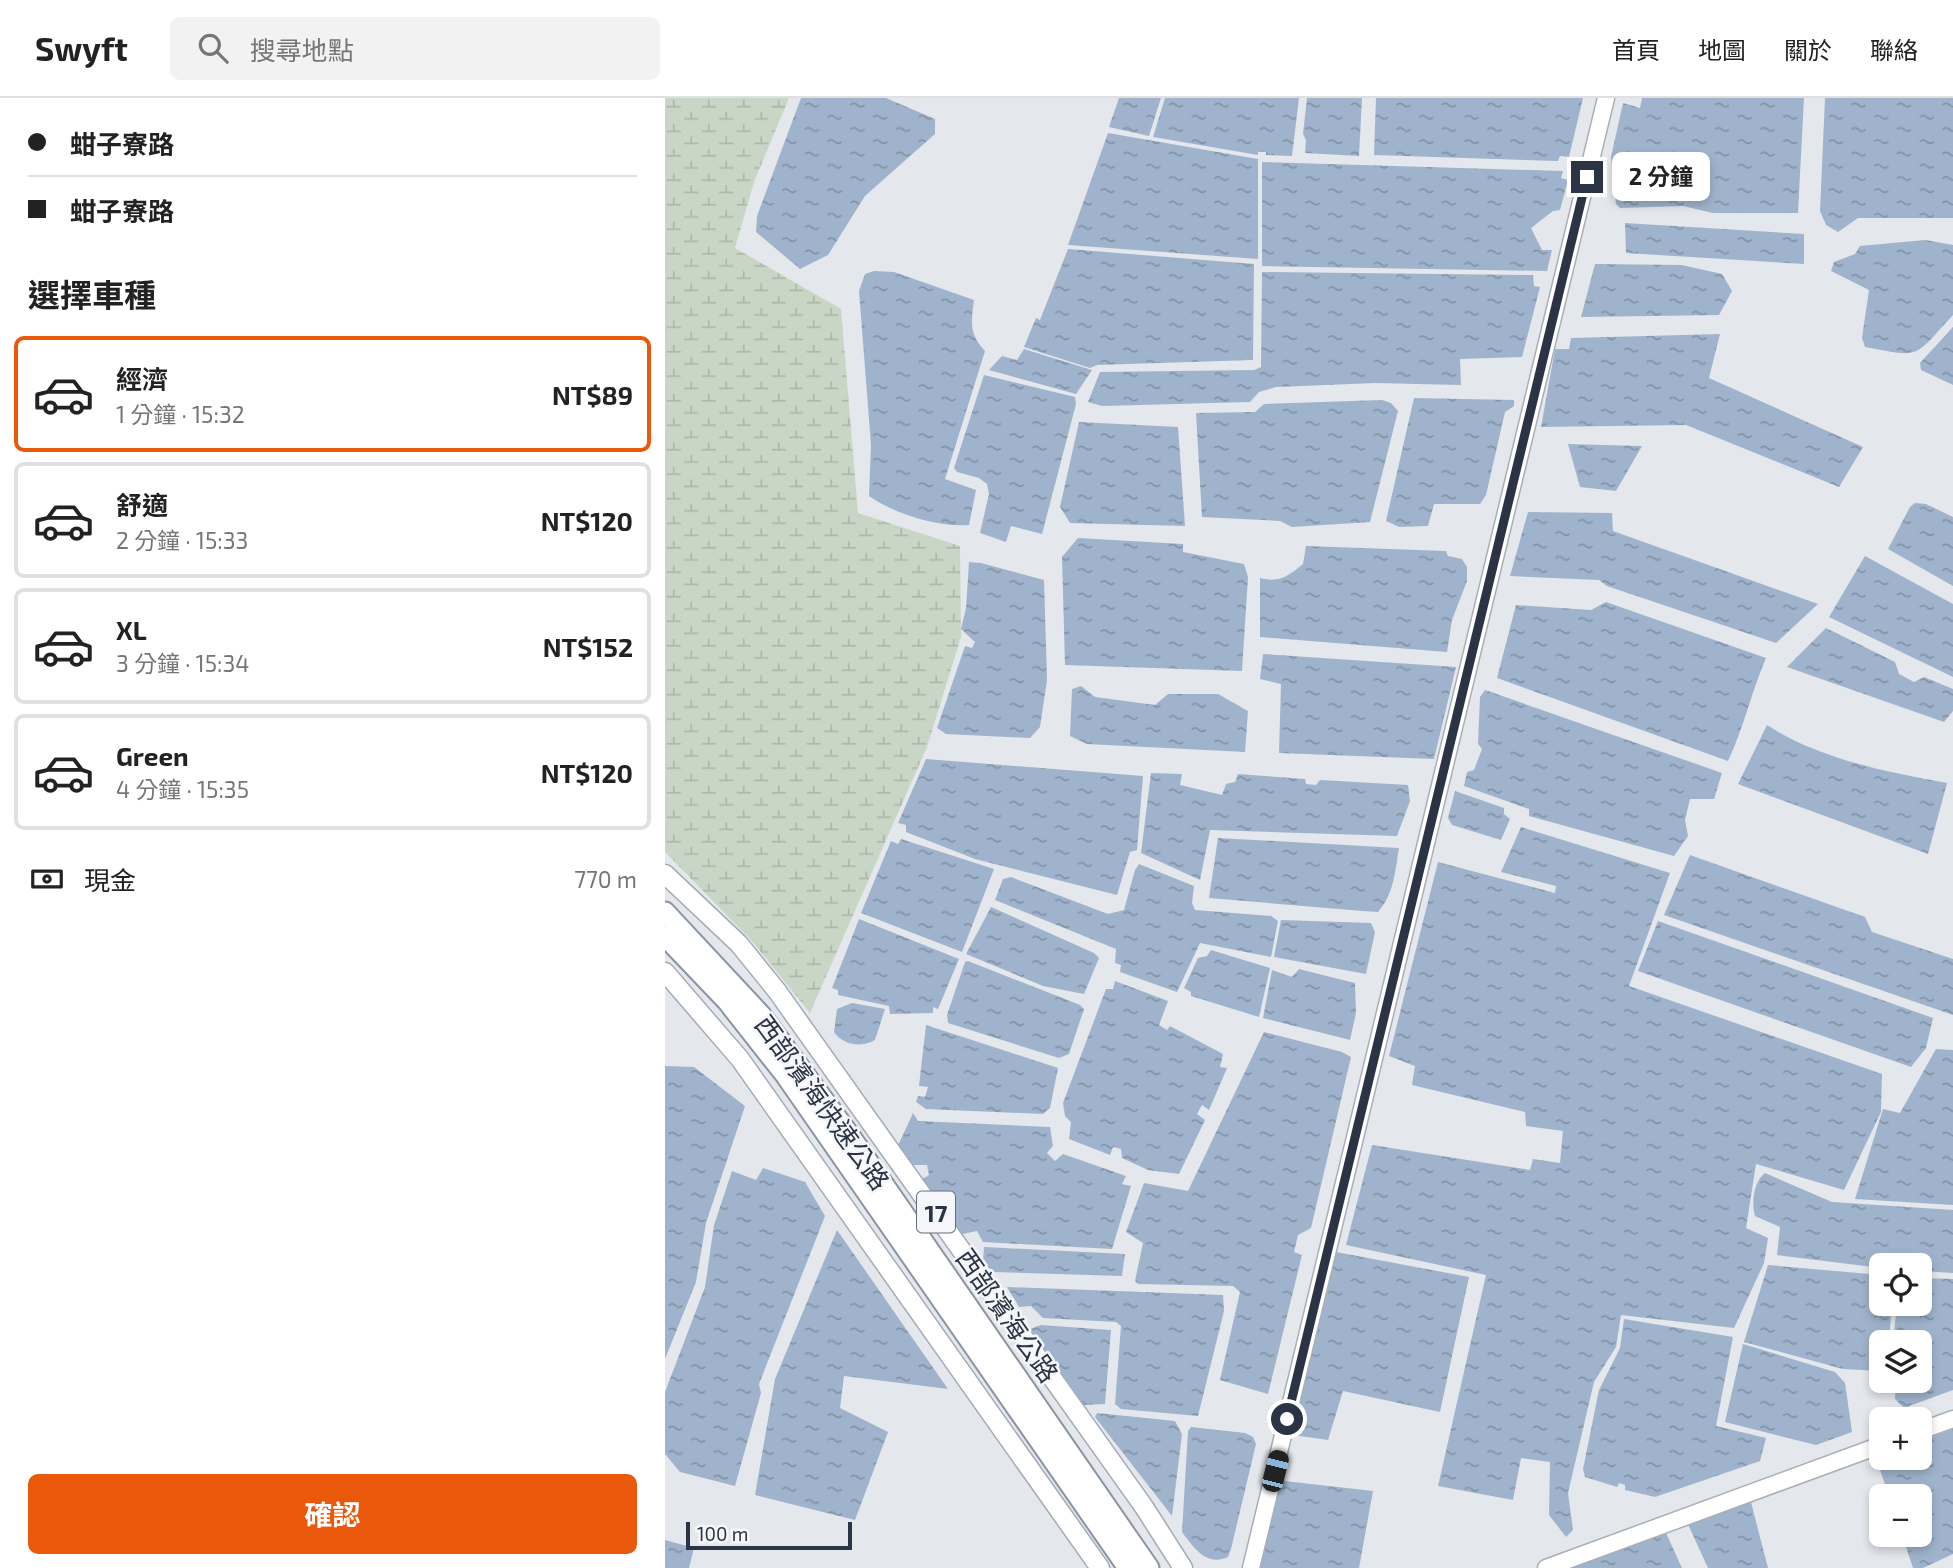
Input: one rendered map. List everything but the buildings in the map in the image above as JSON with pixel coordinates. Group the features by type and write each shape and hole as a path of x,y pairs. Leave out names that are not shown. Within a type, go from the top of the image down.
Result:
{"highway":[{"name":"西部濱海快速公路","path":"665,912 761,1015 855,1143 1127,1557"},
{"name":"西部濱海快速公路","path":"665,936 727,1001 786,1076 1127,1557"},
{"path":"1127,1557 1149,1568"}],"main road":[{"name":"西部濱海公路","path":"665,874 739,944 778,991 1113,1462 1183,1568"},
{"path":"665,972 740,1059 1100,1568"}],"street":[{"path":"1251,1568 1606,98"},
{"path":"1932,1427 1953,1419"},
{"path":"1546,1568 1869,1449"}],"green space":[{"path":"665,98 789,98 754,182 735,248 841,309 858,513 960,546 961,637 927,747 810,1013 751,940 665,852"}],"water":[{"path":"801,98 886,98 935,119 935,134 865,196 828,255 800,269 756,232 757,216"},
{"path":"1119,98 1161,98 1149,136 1109,127"},
{"path":"1165,98 1299,98 1292,156 1266,155 1266,152 1258,152 1258,155 1153,137"},
{"path":"1307,98 1362,98 1359,156 1305,153 1306,140 1303,134"},
{"path":"1376,98 1583,98 1569,157 1560,156 1558,161 1374,155"},
{"path":"1642,98 1804,98 1798,213 1713,213 1683,206 1620,208 1616,204 1611,157 1623,103 1640,108"},
{"path":"1825,98 1953,98 1953,218 1858,218 1838,232 1826,225 1820,211"},
{"path":"1108,133 1258,159 1258,259 1068,245"},
{"path":"1262,162 1563,171 1561,178 1568,180 1560,210 1553,211 1531,228 1542,250 1552,250 1547,271 1262,266"},
{"path":"1625,223 1804,234 1804,264 1626,253"},
{"path":"1925,240 1953,245 1953,315 1931,340 1916,351 1898,353 1865,347 1862,338 1869,290 1831,271 1834,262 1855,254 1860,246"},
{"path":"1068,249 1254,264 1253,360 1097,365 1090,368 1024,347 1036,318 1040,320"},
{"path":"1595,264 1682,265 1722,274 1732,291 1719,315 1581,317"},
{"path":"874,271 894,272 974,300 972,328 985,351 945,479 976,490 969,525 943,524 916,518 869,496 871,445 859,291 865,274"},
{"path":"1262,272 1533,275 1534,286 1540,287 1522,357 1460,359 1461,385 1375,383 1276,387 1259,392 1250,402 1102,406 1088,402 1100,372 1254,370 1261,367"},
{"path":"1953,327 1953,385 1921,370 1920,363"},
{"path":"1720,334 1709,378 1863,447 1839,487 1686,425 1541,427 1555,349 1569,349 1571,338"},
{"path":"1024,349 1092,370 1076,394 989,370 1002,356 1017,360"},
{"path":"984,375 1075,397 1076,404 1042,534 1011,526 1006,542 980,533 989,494 987,484 979,478 957,472 954,468"},
{"path":"1414,398 1514,400 1514,406 1505,412 1486,495 1480,504 1434,504 1428,526 1399,527 1386,521"},
{"path":"1382,400 1391,403 1398,411 1370,522 1292,527 1280,521 1202,517 1196,413 1255,412 1264,404"},
{"path":"1079,422 1178,427 1185,526 1070,523 1060,507"},
{"path":"1568,444 1642,446 1616,491 1580,487"},
{"path":"1915,503 1926,504 1953,517 1953,586 1888,549 1910,507"},
{"path":"1528,512 1612,513 1613,531 1818,604 1776,643 1607,586 1599,580 1510,576"},
{"path":"1078,538 1183,544 1183,552 1244,564 1248,577 1242,671 1065,665 1062,557"},
{"path":"1306,546 1446,551 1448,556 1462,559 1467,567 1467,581 1452,620 1447,652 1260,637 1260,578 1278,579 1293,572 1303,564"},
{"path":"1865,556 1953,604 1953,677 1829,617"},
{"path":"969,562 1044,580 1047,680 1040,727 1030,738 946,734 937,728 965,646 972,648 975,642 961,629 966,608"},
{"path":"1606,602 1766,658 1728,761 1497,678 1516,605 1591,610"},
{"path":"1826,628 1895,662 1899,674 1914,682 1924,677 1953,689 1953,711 1944,722 1787,667"},
{"path":"1263,654 1456,667 1434,759 1279,753 1281,684 1260,679"},
{"path":"1081,686 1095,697 1155,705 1168,694 1218,694 1248,711 1245,752 1087,744 1070,736 1072,689"},
{"path":"1485,690 1722,773 1714,799 1690,799 1685,820 1688,836 1674,856 1529,816 1529,809 1464,786 1467,772 1474,770 1482,749 1478,744 1480,697"},
{"path":"1767,725 1809,747 1854,763 1947,783 1928,854 1738,784"},
{"path":"926,759 1143,776 1137,850 1130,852 1117,895 975,859 906,832 906,825 898,823"},
{"path":"1151,773 1182,774 1180,785 1222,795 1226,784 1235,782 1238,774 1305,779 1306,784 1316,785 1320,780 1408,785 1410,801 1397,836 1210,830 1200,880 1141,853"},
{"path":"1455,791 1504,808 1504,814 1510,819 1501,840 1452,825 1448,818"},
{"path":"1521,827 1670,873 1629,986 1882,1074 1881,1112 1844,1190 1756,1164 1746,1228 1768,1238 1764,1263 1734,1328 1621,1315 1616,1347 1594,1382 1568,1493 1573,1530 1566,1537 1549,1515 1550,1462 1521,1458 1513,1500 1438,1486 1486,1275 1346,1245 1372,1145 1530,1170 1533,1159 1560,1163 1563,1131 1526,1126 1525,1112 1412,1085 1415,1066 1389,1056 1438,862 1555,893 1556,886 1501,872"},
{"path":"1218,838 1399,848 1391,890 1378,912 1209,898"},
{"path":"901,839 994,869 962,952 861,913 891,841 898,844"},
{"path":"1690,855 1865,917 1872,932 1953,959 1953,1015 1664,915"},
{"path":"1139,864 1194,886 1192,903 1195,910 1271,916 1278,921 1271,957 1200,943 1177,992 1120,972 1121,965 1115,963 1116,949 995,900 1003,879 1011,877 1108,914 1124,910"},
{"path":"991,907 1094,953 1099,958 1084,994 1043,986 966,954"},
{"path":"859,919 959,959 938,1009 933,1007 933,1013 890,1014 889,1006 838,995 838,990 832,988"},
{"path":"1281,920 1371,923 1375,932 1366,974 1274,957"},
{"path":"1658,921 1933,1018 1926,1048 1911,1067 1638,971"},
{"path":"1211,950 1270,968 1259,1017 1191,996 1191,992 1184,988 1198,958 1207,956"},
{"path":"965,962 1080,1005 1084,1009 1069,1054 1059,1058 948,1023 947,1015"},
{"path":"1299,969 1355,983 1356,1013 1350,1040 1263,1018 1272,970 1292,977"},
{"path":"1115,981 1168,1001 1159,1025 1167,1030 1170,1026 1223,1054 1220,1067 1227,1068 1209,1110 1202,1105 1197,1114 1205,1120 1179,1174 1148,1170 1122,1158 1121,1149 1113,1147 1110,1155 1069,1139 1071,1122 1065,1116 1063,1103 1106,989 1113,989"},
{"path":"852,1003 885,1009 875,1040 853,1044 842,1040 834,1032 837,1009"},
{"path":"926,1025 1058,1068 1050,1108 1043,1114 926,1109 916,1102 918,1096 925,1097 928,1087 919,1086"},
{"path":"1264,1032 1342,1052 1351,1057 1311,1228 1298,1235 1294,1252 1302,1255 1268,1394 1220,1380 1240,1292 1233,1286 1138,1284 1135,1281 1143,1243 1126,1232 1144,1183 1188,1191"},
{"path":"1936,1049 1953,1050 1953,1205 1855,1199 1883,1109 1900,1113"},
{"path":"665,1066 694,1067 745,1106 706,1223 696,1282 665,1359"},
{"path":"913,1113 918,1121 1050,1127 1053,1146 1047,1153 1055,1161 1063,1154 1126,1176 1122,1184 1131,1186 1112,1249 983,1242 977,1231 958,1235 922,1179 929,1175 927,1165 913,1165 896,1150"},
{"path":"763,1168 805,1182 825,1216 759,1384 761,1393 735,1486 680,1472 665,1454 665,1392 705,1287 714,1225 732,1171 756,1180"},
{"path":"1765,1173 1832,1202 1953,1210 1953,1273 1932,1272 1932,1253 1869,1253 1869,1266 1777,1255 1780,1227 1755,1216 1754,1198"},
{"path":"837,1230 948,1389 844,1376 840,1408 888,1432 855,1520 755,1495 775,1379"},
{"path":"984,1247 1125,1254 1122,1276 992,1272 983,1261"},
{"path":"1336,1252 1469,1277 1440,1412 1343,1391 1328,1440 1293,1435 1300,1424 1292,1421"},
{"path":"1768,1265 1869,1274 1869,1316 1891,1316 1890,1330 1869,1330 1869,1370 1843,1369 1744,1342"},
{"path":"1932,1278 1953,1279 1953,1390 1907,1407 1895,1399 1895,1393 1932,1393 1932,1330 1894,1330 1896,1316 1932,1316"},
{"path":"1007,1287 1223,1295 1224,1311 1198,1416 1121,1409 1115,1404 1121,1326 1116,1322 1043,1318 1031,1306 1019,1307"},
{"path":"1624,1319 1733,1337 1716,1426 1766,1438 1760,1461 1655,1497 1625,1490 1625,1485 1619,1483 1617,1487 1585,1477 1583,1469 1599,1390 1620,1348"},
{"path":"1041,1325 1111,1330 1105,1404 1084,1405 1030,1329"},
{"path":"1743,1344 1835,1372 1845,1383 1852,1432 1816,1445 1725,1422"},
{"path":"1097,1413 1175,1421 1182,1434 1172,1516 1095,1417"},
{"path":"1191,1427 1245,1433 1253,1437 1256,1444 1228,1557 1214,1560 1207,1558 1182,1532 1188,1431"},
{"path":"1953,1429 1953,1554 1923,1568 1913,1568 1906,1547 1932,1547 1932,1484 1885,1484 1880,1470 1932,1470 1932,1437"},
{"path":"1276,1480 1373,1491 1359,1568 1257,1568"},
{"path":"1751,1502 1768,1568 1708,1568 1687,1522"},
{"path":"1666,1533 1682,1568 1567,1568 1565,1561"},
{"path":"665,1540 694,1548 689,1568 665,1568"}],"route":[{"path":"1287,1419 1587,177"}]}
